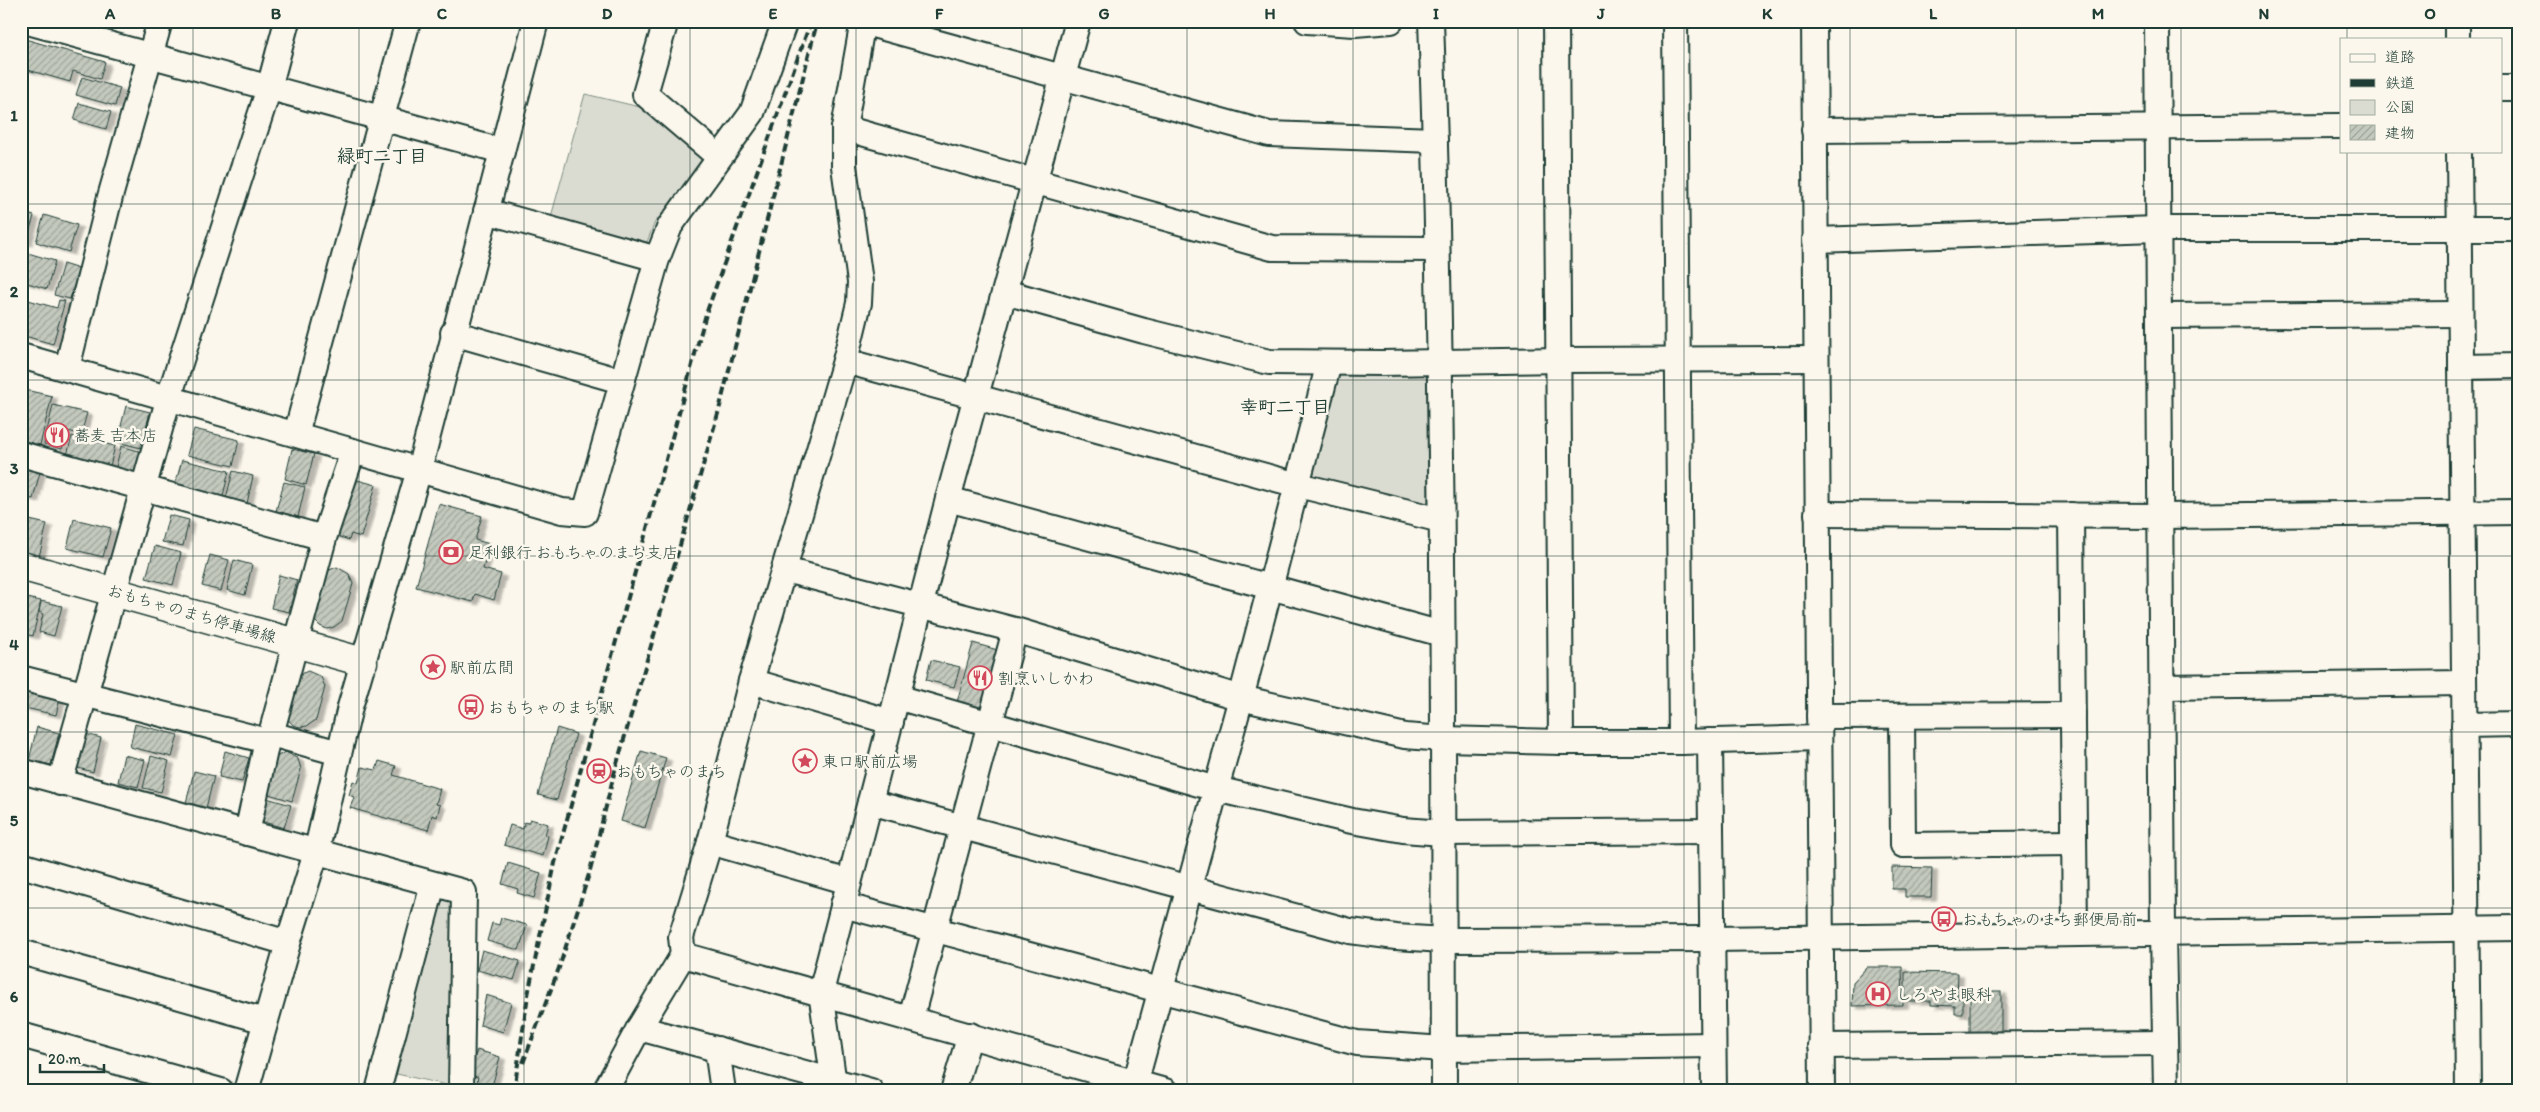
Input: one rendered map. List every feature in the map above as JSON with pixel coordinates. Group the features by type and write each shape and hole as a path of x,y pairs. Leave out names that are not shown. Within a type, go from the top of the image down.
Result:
{"main road":[{"name":"おもちゃのまち停車場線","path":"21,566 363,662"}],"street":[{"path":"24,21 502,152"},
{"path":"66,368 110,197 160,21"},
{"path":"60,783 169,397 269,88 287,21"},
{"path":"296,434 408,21"},
{"path":"246,1091 288,943 316,854 363,662 419,470 453,333 536,21"},
{"path":"666,21 645,94 720,157"},
{"path":"21,356 562,511 585,513 657,259 670,226 752,113 785,21"},
{"path":"605,1091 639,1028 683,955 681,937 710,842 756,659 785,570 845,361 859,303 860,282 844,166 844,128 862,21 1269,134 1435,140"},
{"path":"834,1086 821,992 948,499 1006,292 1078,21"},
{"path":"1308,21 1356,24 1392,21"},
{"path":"1431,21 1435,140 1444,739 1444,1091"},
{"path":"1556,21 1560,360 1561,742"},
{"path":"1675,21 1682,742"},
{"path":"1814,21 1822,1091"},
{"path":"2157,21 2162,516 2163,932 2166,1091"},
{"path":"2457,21 2457,38"},
{"path":"2502,88 2519,88"},
{"path":"1814,130 2340,126"},
{"path":"844,128 1272,248 1436,249"},
{"path":"2459,152 2468,1091"},
{"path":"486,211 657,259"},
{"path":"1815,240 2158,229 2519,229"},
{"path":"1006,292 1144,331 1261,360 1329,363 1816,359"},
{"path":"2159,316 2460,314"},
{"path":"453,333 621,381"},
{"path":"845,361 1298,485 1441,520"},
{"path":"1134,1087 1241,698 1329,363"},
{"path":"2461,367 2519,366"},
{"path":"247,833 269,738 297,642 324,538 353,451"},
{"path":"21,454 324,538"},
{"path":"948,499 1442,634"},
{"path":"1817,514 2162,516 2519,512"},
{"path":"2071,515 2075,933"},
{"path":"785,570 1016,630 1241,698 1354,726 1405,736 1561,742 1682,742 1710,741 1902,716 2073,715"},
{"path":"911,1018 1016,630"},
{"path":"21,678 85,696 339,754"},
{"path":"751,681 890,722"},
{"path":"2162,687 2464,684"},
{"path":"897,697 1216,789 1352,821 1403,830 1443,834 1711,831"},
{"path":"1902,716 1902,845 2074,843"},
{"path":"2464,725 2519,724"},
{"path":"1710,741 1714,1091"},
{"path":"21,771 247,833 316,854 464,892 461,1091"},
{"path":"870,802 1350,931 1396,937 1444,940 1713,939 2519,928"},
{"path":"710,842 849,882"},
{"path":"21,865 288,943"},
{"path":"378,1091 434,884"},
{"path":"843,905 1357,1043 1444,1049 1713,1045"},
{"path":"21,952 265,1021"},
{"path":"683,955 970,1035 1134,1087 1165,1091"},
{"path":"639,1028 717,1049 834,1086 871,1091"},
{"path":"21,1035 221,1091"},
{"path":"953,1091 970,1035"},
{"path":"1821,1046 2165,1043"},
{"path":"717,1049 723,1091"}],"green space":[{"path":"585,94 644,108 710,159 655,222 647,242 551,217"},
{"path":"1340,373 1427,374 1428,507 1310,477"},
{"path":"433,884 464,892 461,1088 383,1071"}],"building":[{"path":"25,39 105,62 100,79 73,71 70,82 21,68 21,50"},
{"path":"82,77 120,88 115,106 76,95"},
{"path":"79,103 111,112 106,129 74,120"},
{"path":"21,212 34,216 26,243 21,242"},
{"path":"44,215 77,225 69,252 36,242"},
{"path":"21,251 55,261 47,289 21,281"},
{"path":"63,264 79,269 70,299 54,295"},
{"path":"21,298 57,308 59,300 65,301 53,344 21,335"},
{"path":"21,389 52,396 40,445 21,440 25,411 21,410"},
{"path":"53,405 87,413 81,434 67,431 62,449 44,444"},
{"path":"126,406 150,412 141,448 117,442"},
{"path":"194,429 239,440 233,466 187,455"},
{"path":"72,436 115,446 108,474 65,463"},
{"path":"121,446 142,452 135,481 114,475"},
{"path":"292,449 314,454 306,485 285,479"},
{"path":"182,460 229,471 222,500 174,489"},
{"path":"21,467 40,472 33,499 21,496"},
{"path":"233,471 253,476 246,508 225,502"},
{"path":"350,478 376,485 361,537 351,534 349,540 334,535"},
{"path":"284,482 305,487 298,517 276,511"},
{"path":"439,504 482,516 475,540 490,544 483,569 501,574 494,600 475,594 473,602 416,587"},
{"path":"169,515 189,520 183,546 162,542"},
{"path":"25,519 47,524 39,557 21,552 21,533"},
{"path":"74,519 111,528 103,557 67,548"},
{"path":"155,546 181,553 173,585 146,578"},
{"path":"210,555 229,560 221,591 202,586"},
{"path":"234,560 252,565 245,595 227,590"},
{"path":"337,567 349,574 353,584 342,621 334,627 327,629 320,626 311,617 324,572"},
{"path":"279,575 297,580 289,612 271,608"},
{"path":"23,597 41,601 33,636 21,633"},
{"path":"41,601 62,606 54,636 39,632 43,614 39,612"},
{"path":"973,643 1001,651 985,709 957,702"},
{"path":"931,660 960,667 954,687 926,680"},
{"path":"308,671 321,677 325,687 316,720 307,726 300,727 293,725 284,715 296,676"},
{"path":"26,684 61,693 56,715 21,707"},
{"path":"135,724 178,735 172,757 130,747"},
{"path":"37,727 59,733 51,765 29,760"},
{"path":"557,728 576,734 557,800 538,795"},
{"path":"82,733 101,738 93,772 74,767"},
{"path":"225,751 249,758 242,782 219,777"},
{"path":"641,751 666,758 645,828 621,821"},
{"path":"286,752 298,759 301,769 292,801 262,792 273,758"},
{"path":"124,755 145,760 138,787 118,782"},
{"path":"151,756 169,761 161,792 143,788"},
{"path":"379,761 396,766 393,775 440,789 436,804 440,805 437,817 432,815 428,830 350,808 354,797 349,795 353,781 358,783 362,767 376,770"},
{"path":"194,771 214,776 205,812 185,807"},
{"path":"263,797 291,805 284,828 257,820"},
{"path":"530,819 548,824 545,835 548,836 543,856 504,845 510,825 523,829 524,822 528,823"},
{"path":"508,863 541,873 534,898 517,893 518,889 502,884"},
{"path":"1892,867 1932,868 1931,897 1905,897 1905,889 1892,889"},
{"path":"501,918 527,925 519,950 487,941 492,923 499,925"},
{"path":"482,950 520,961 514,980 477,970"},
{"name":"しろやま眼科","path":"1867,967 1902,967 1903,1005 1852,1006 1853,982"},
{"path":"1905,972 1958,973 1957,998 1963,998 1963,1014 1955,1014 1955,1006 1931,1005 1931,1001 1905,1001"},
{"path":"1970,991 2001,991 2001,1033 1970,1033"},
{"path":"486,995 511,1003 503,1032 480,1025"},
{"path":"477,1050 500,1057 491,1090 476,1086 478,1077 469,1075"}],"railway":[{"path":"514,1091 528,995 555,863 706,314 811,21"},
{"path":"523,1063 559,968 590,871 614,774 719,410 816,26"}],"place":[{"name":"蕎麦 吉本店","path":"57,435"},
{"name":"足利銀行 おもちゃのまち支店","path":"451,552"},
{"name":"駅前広間","path":"433,667"},
{"name":"割烹いしかわ","path":"980,678"},
{"name":"おもちゃのまち駅","path":"471,707"},
{"name":"東口駅前広場","path":"805,761"},
{"name":"おもちゃのまち","path":"599,771"},
{"name":"おもちゃのまち郵便局前","path":"1944,919"},
{"name":"しろやま眼科","path":"1878,994"}],"district":[{"name":"緑町二丁目","path":"382,156"},
{"name":"幸町二丁目","path":"1285,407"}]}
